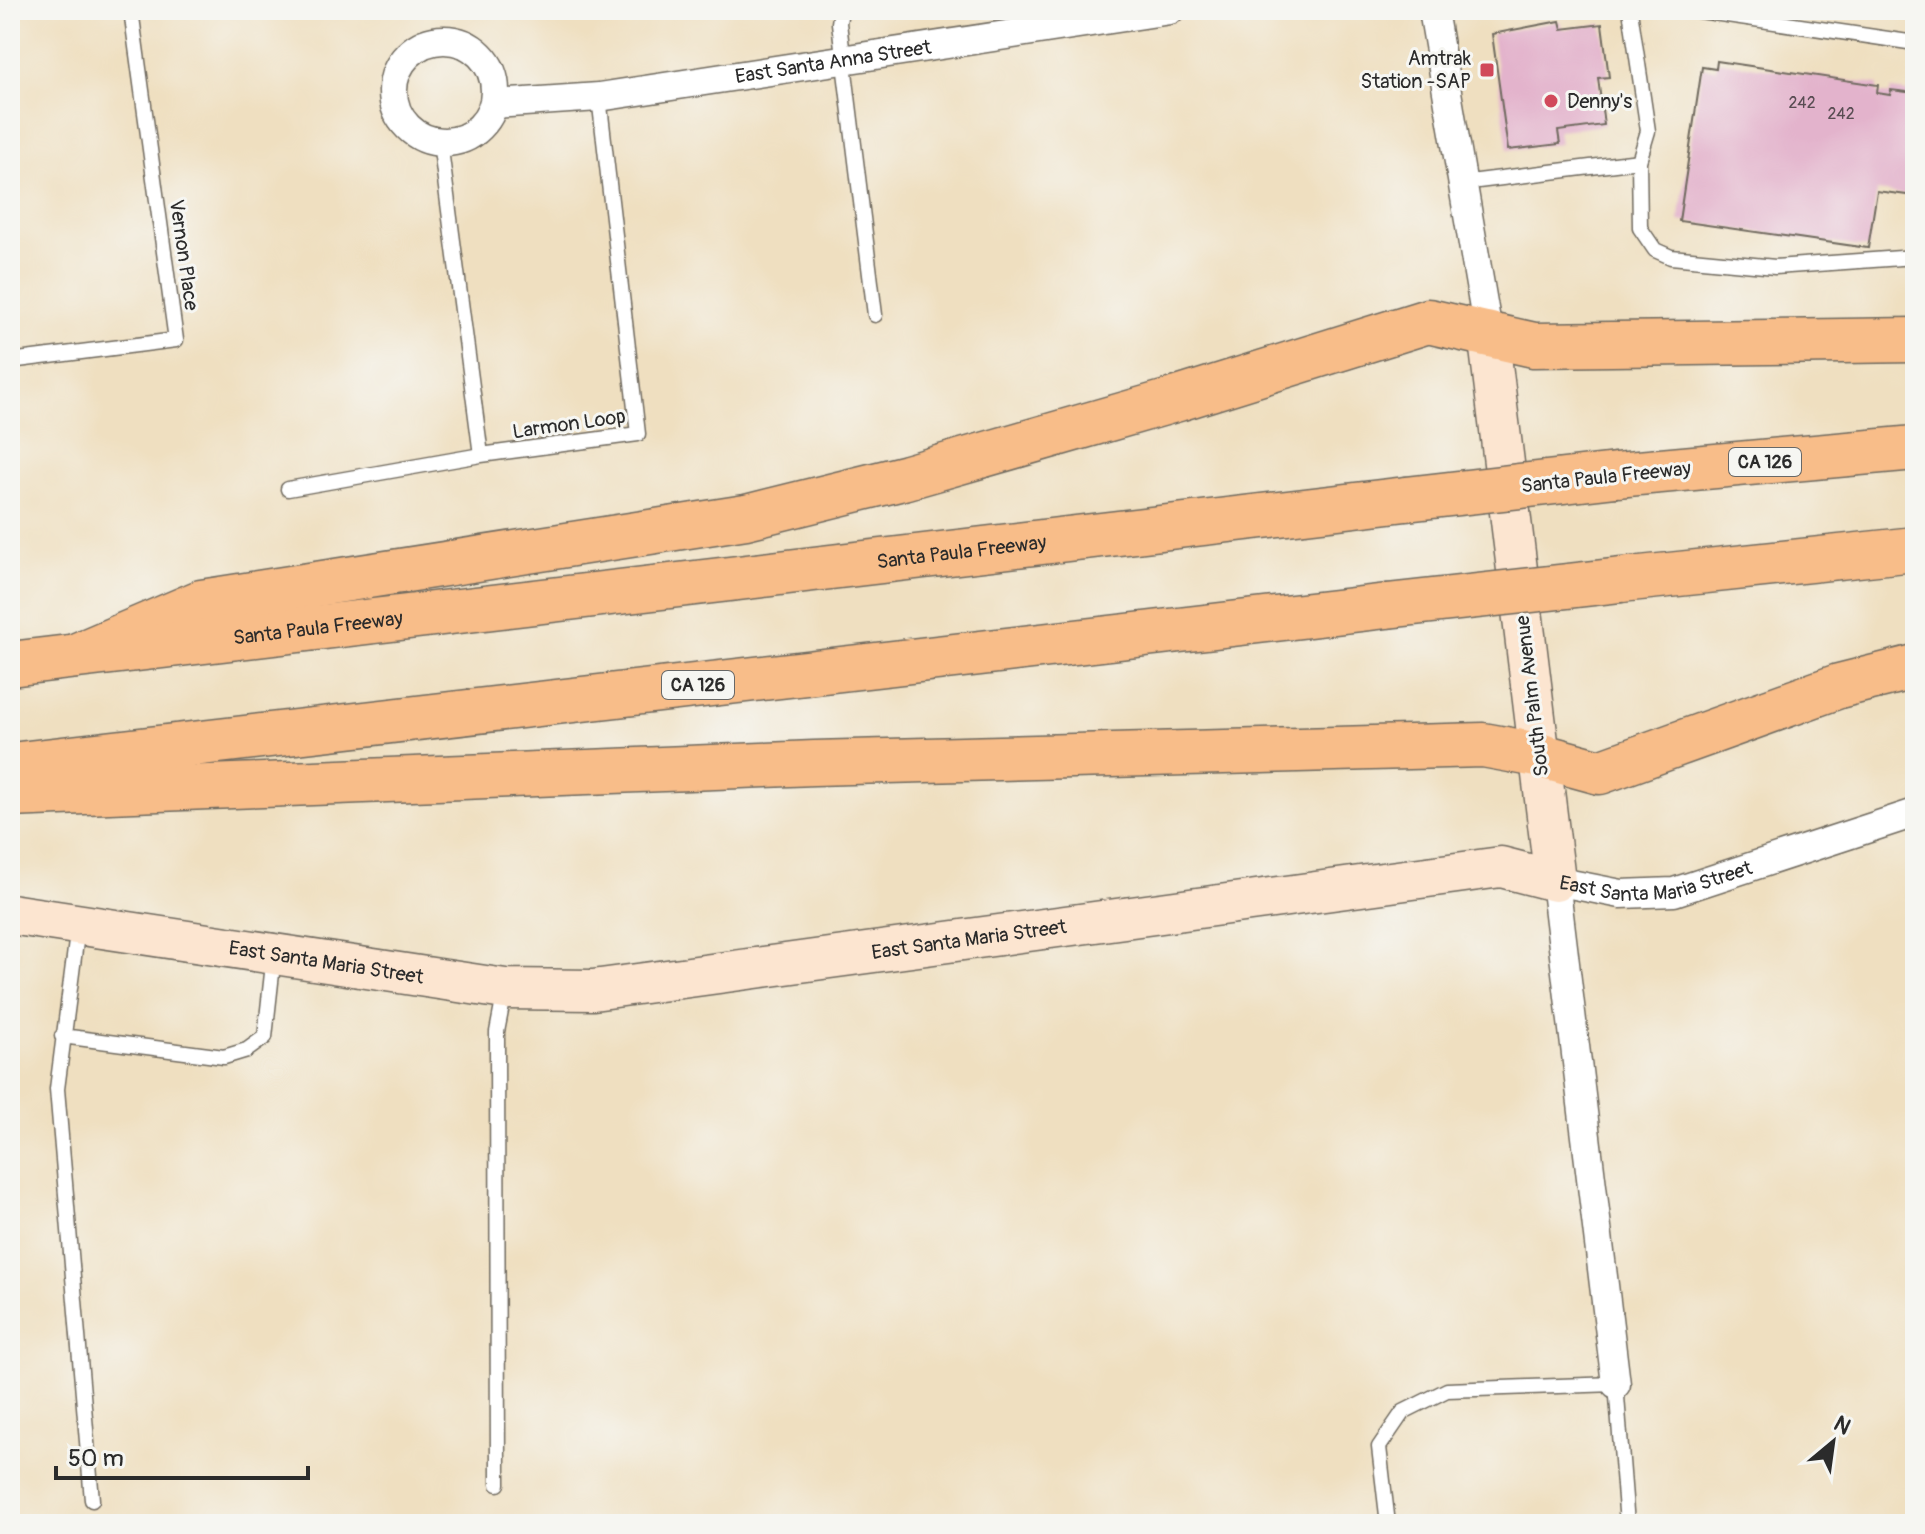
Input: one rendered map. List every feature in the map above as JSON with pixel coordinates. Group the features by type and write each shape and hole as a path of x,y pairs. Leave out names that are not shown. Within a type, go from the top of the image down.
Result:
{"highway":[{"path":"75,656 201,602 746,517 863,488 1178,399 1428,321 1488,332 1534,345 1915,340"},
{"name":"Santa Paula Freeway","path":"10,664 1616,475 1915,448"},
{"name":"CA 126","path":"10,765 1387,606 1915,549"},
{"path":"10,795 814,763 1483,745 1538,755 1600,772 1839,686 1915,667"}],"street":[{"name":"East Santa Anna Street","path":"494,104 599,97 1138,12 1170,10"},
{"name":"South Palm Avenue","path":"1433,10 1488,332 1616,1384"},
{"path":"448,40 465,45 490,70 495,87 494,104 479,129 454,142 440,142 422,138 408,128 398,113 393,96 395,78 402,62 414,50 431,42 448,40"},
{"name":"East Santa Maria Street","path":"10,914 505,989 593,990 1501,867 1621,894 1674,892 1915,813"}],"lane":[{"name":"Vernon Place","path":"10,361 176,340 131,10"},
{"path":"841,10 839,23 847,60 875,315"},
{"path":"1630,10 1648,131 1639,161 1640,228 1655,250 1671,257 1775,267 1915,257"},
{"path":"1693,10 1760,15 1915,43"},
{"name":"Larmon Loop","path":"481,455 638,434 599,97"},
{"path":"288,489 481,455 440,142"},
{"path":"1462,183 1639,161"},
{"path":"78,926 57,1089 92,1500"},
{"path":"62,1036 224,1057 247,1050 265,1037 274,955"},
{"path":"498,1484 497,1032 505,989"},
{"path":"1388,1524 1379,1447 1403,1412 1447,1390 1616,1384 1627,1524"}],"building":[{"name":"Denny's","path":"1560,21 1562,29 1602,24 1609,77 1598,78 1604,125 1558,131 1560,144 1508,150 1492,34"},
{"path":"1717,61 1878,85 1877,93 1890,95 1891,90 1915,93 1915,196 1877,191 1868,248 1679,221 1702,67 1716,69"}],"place":[{"name":"Amtrak Station -SAP","path":"1487,70"},
{"name":"Denny's","path":"1551,101"}]}
